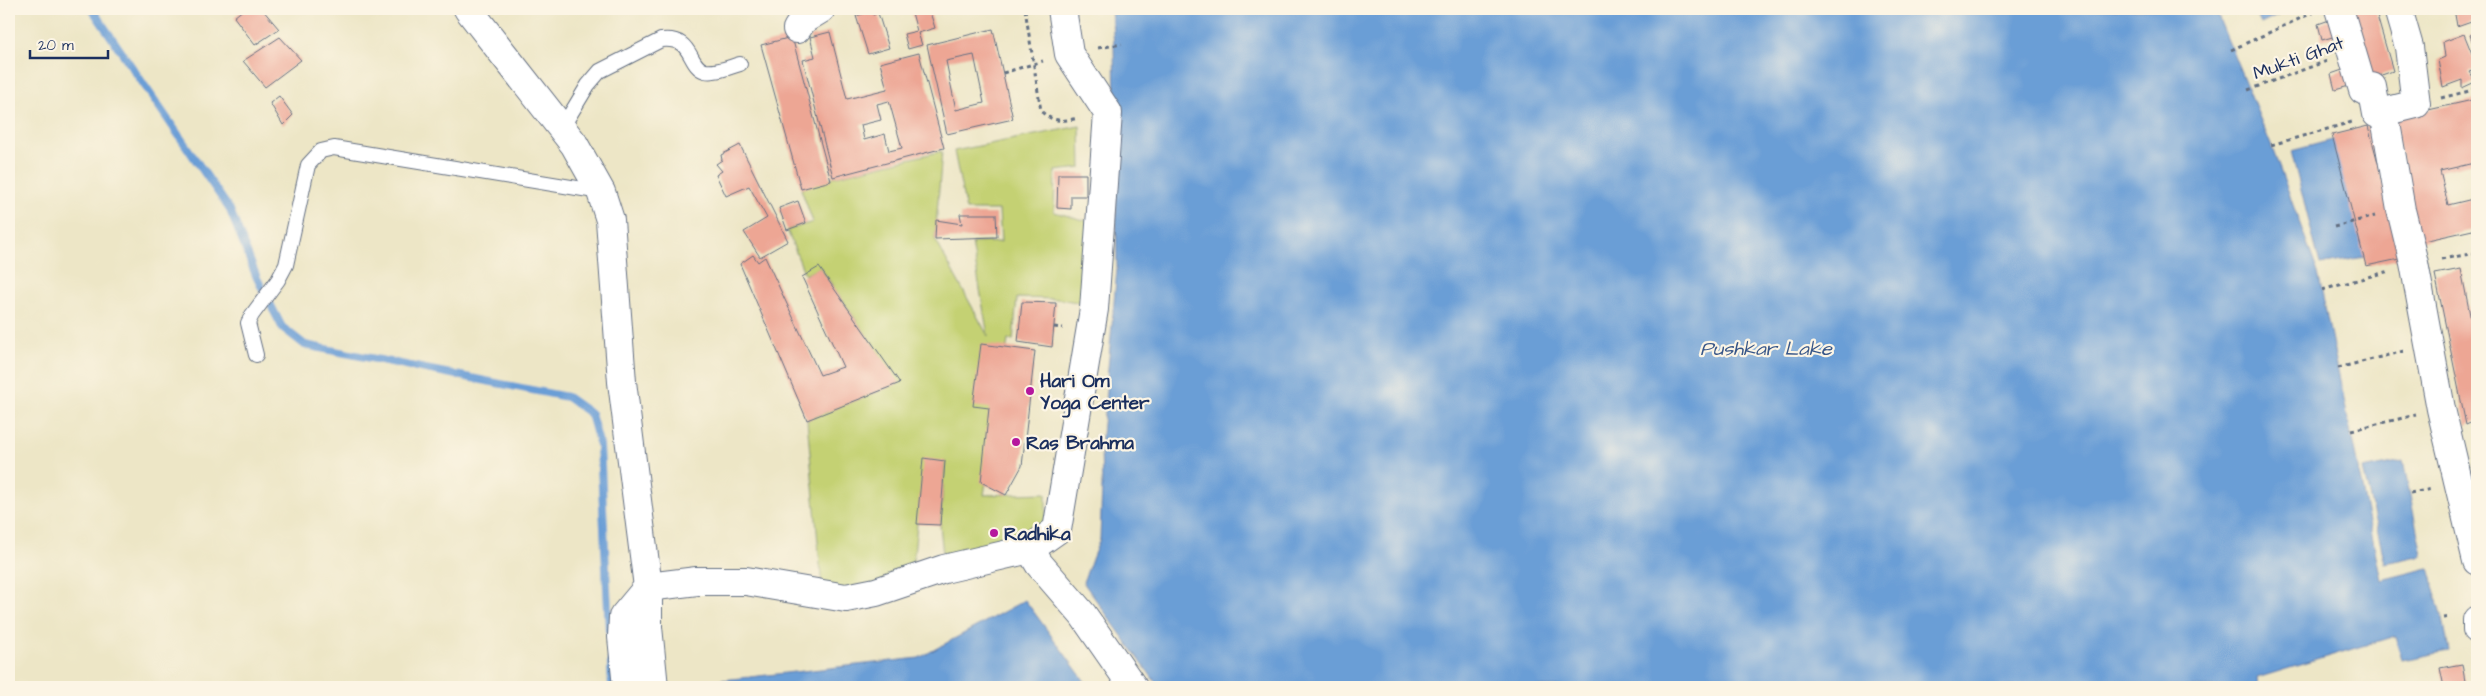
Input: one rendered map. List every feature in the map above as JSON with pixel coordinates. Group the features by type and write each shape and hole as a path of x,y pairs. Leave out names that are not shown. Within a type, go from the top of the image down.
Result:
{"street":[{"path":"468,9 574,144 601,192 610,220 622,382 648,587 648,627 654,687"},
{"path":"796,29 803,20 821,9"},
{"path":"627,687 622,637 623,617 648,587 697,581 746,581 846,598 876,592 944,568 1035,557 1057,530 1094,310 1108,114 1068,54 1062,9"},
{"path":"2398,9 2409,47 2416,104 2384,112 2401,210 2414,263 2441,409 2477,561"},
{"path":"2330,10 2351,52 2363,90 2372,87 2377,114"},
{"path":"1035,557 1083,615 1133,687"},
{"path":"2477,620 2477,629"}],"lane":[{"path":"562,128 588,85 600,71 660,40 670,39 681,43 689,51 697,66 704,70 714,71 740,64"},
{"path":"256,355 248,323 286,265 308,165 321,151 334,148 601,192"}],"path":[{"path":"939,9 948,12 965,9"},
{"path":"1026,9 1041,111 1051,119 1061,122 1108,114"},
{"path":"2231,50 2330,10"},
{"name":"Mukti Ghat","path":"2248,90 2351,52"},
{"path":"2416,104 2477,89"},
{"path":"2272,145 2377,114"},
{"path":"2338,368 2429,345"},
{"path":"2351,430 2441,409"}],"green space":[{"path":"1080,126 1081,168 1055,171 1054,212 1095,223 1087,304 1060,299 1017,298 1013,340 1008,340 984,495 1046,493 1046,526 944,565 940,525 945,461 917,524 912,575 846,594 822,587 807,420 899,383 820,267 805,275 787,230 813,222 801,189 833,177 942,151 935,239 988,336 972,243 1001,242 999,210 966,210 954,151"}],"water":[{"name":"Pushkar Lake","path":"1111,9 2215,9 2271,145 2318,273 2381,580 2429,568 2443,618 2449,651 2402,660 2395,636 2257,678 2258,687 1159,687 1083,582 1100,539 1101,446 1117,269 1114,45"},
{"path":"2254,9 2279,9 2281,14 2261,24"},
{"path":"2340,138 2370,256 2320,265 2291,151"},
{"path":"2403,461 2422,555 2385,563 2363,469"},
{"path":"1025,600 1089,687 696,687 696,683 919,658"}],"building":[{"path":"244,9 262,9 279,29 255,45 234,17"},
{"path":"911,9 929,9 935,28 918,33 922,45 908,49 904,34 917,31"},
{"path":"2347,9 2375,9 2393,71 2365,81"},
{"path":"2454,9 2477,9 2477,19 2457,26"},
{"path":"872,11 873,15 878,13 889,48 868,54 856,16"},
{"path":"2338,17 2343,34 2322,40 2318,24"},
{"path":"993,29 1013,119 947,134 927,45","holes":["974,55 984,103 956,110 946,61"]},
{"path":"830,32 847,99 887,89 880,63 919,53 944,148 833,177 803,60 815,57 810,37","holes":["889,101 902,148 889,151 885,134 864,140 861,125 881,120 877,104"]},
{"path":"2477,32 2477,54 2470,35"},
{"path":"2464,34 2477,66 2477,69 2469,72 2475,82 2462,88 2462,80 2443,87 2438,60 2445,57 2443,42"},
{"path":"280,37 301,60 265,87 243,61"},
{"path":"792,37 831,181 801,189 761,45"},
{"path":"2351,67 2356,84 2335,90 2331,74"},
{"path":"279,96 293,115 283,125 270,103"},
{"path":"2477,99 2477,174 2474,163 2440,171 2448,205 2477,198 2477,229 2419,242 2393,118"},
{"path":"2368,126 2404,258 2366,266 2332,135"},
{"path":"740,145 788,241 760,257 744,232 767,218 749,186 726,196 716,175 722,171 716,164 722,160 721,155"},
{"path":"1058,174 1086,174 1086,196 1071,196 1071,209 1057,208"},
{"path":"798,201 806,223 787,230 779,208"},
{"path":"960,214 996,214 997,237 935,239 936,220 962,224"},
{"path":"753,255 758,262 765,257 820,375 843,367 802,277 819,267 900,383 807,420 740,264"},
{"path":"2461,269 2477,351 2477,420 2466,425 2435,274"},
{"path":"1022,302 1056,303 1052,347 1018,342"},
{"path":"981,344 1035,351 1022,466 1006,495 981,482 989,408 973,406"},
{"path":"923,458 945,461 940,525 917,524"},
{"path":"2462,664 2466,687 2444,687 2440,668"}],"waterway":[{"path":"92,9 230,210 257,278 282,327 305,345 567,397 591,414 600,446 609,630"},
{"path":"611,661 612,687"}],"place":[{"name":"Hari Om Yoga Center","path":"1030,391"},
{"name":"Ras Brahma","path":"1016,442"},
{"name":"Radhika","path":"994,533"}]}
